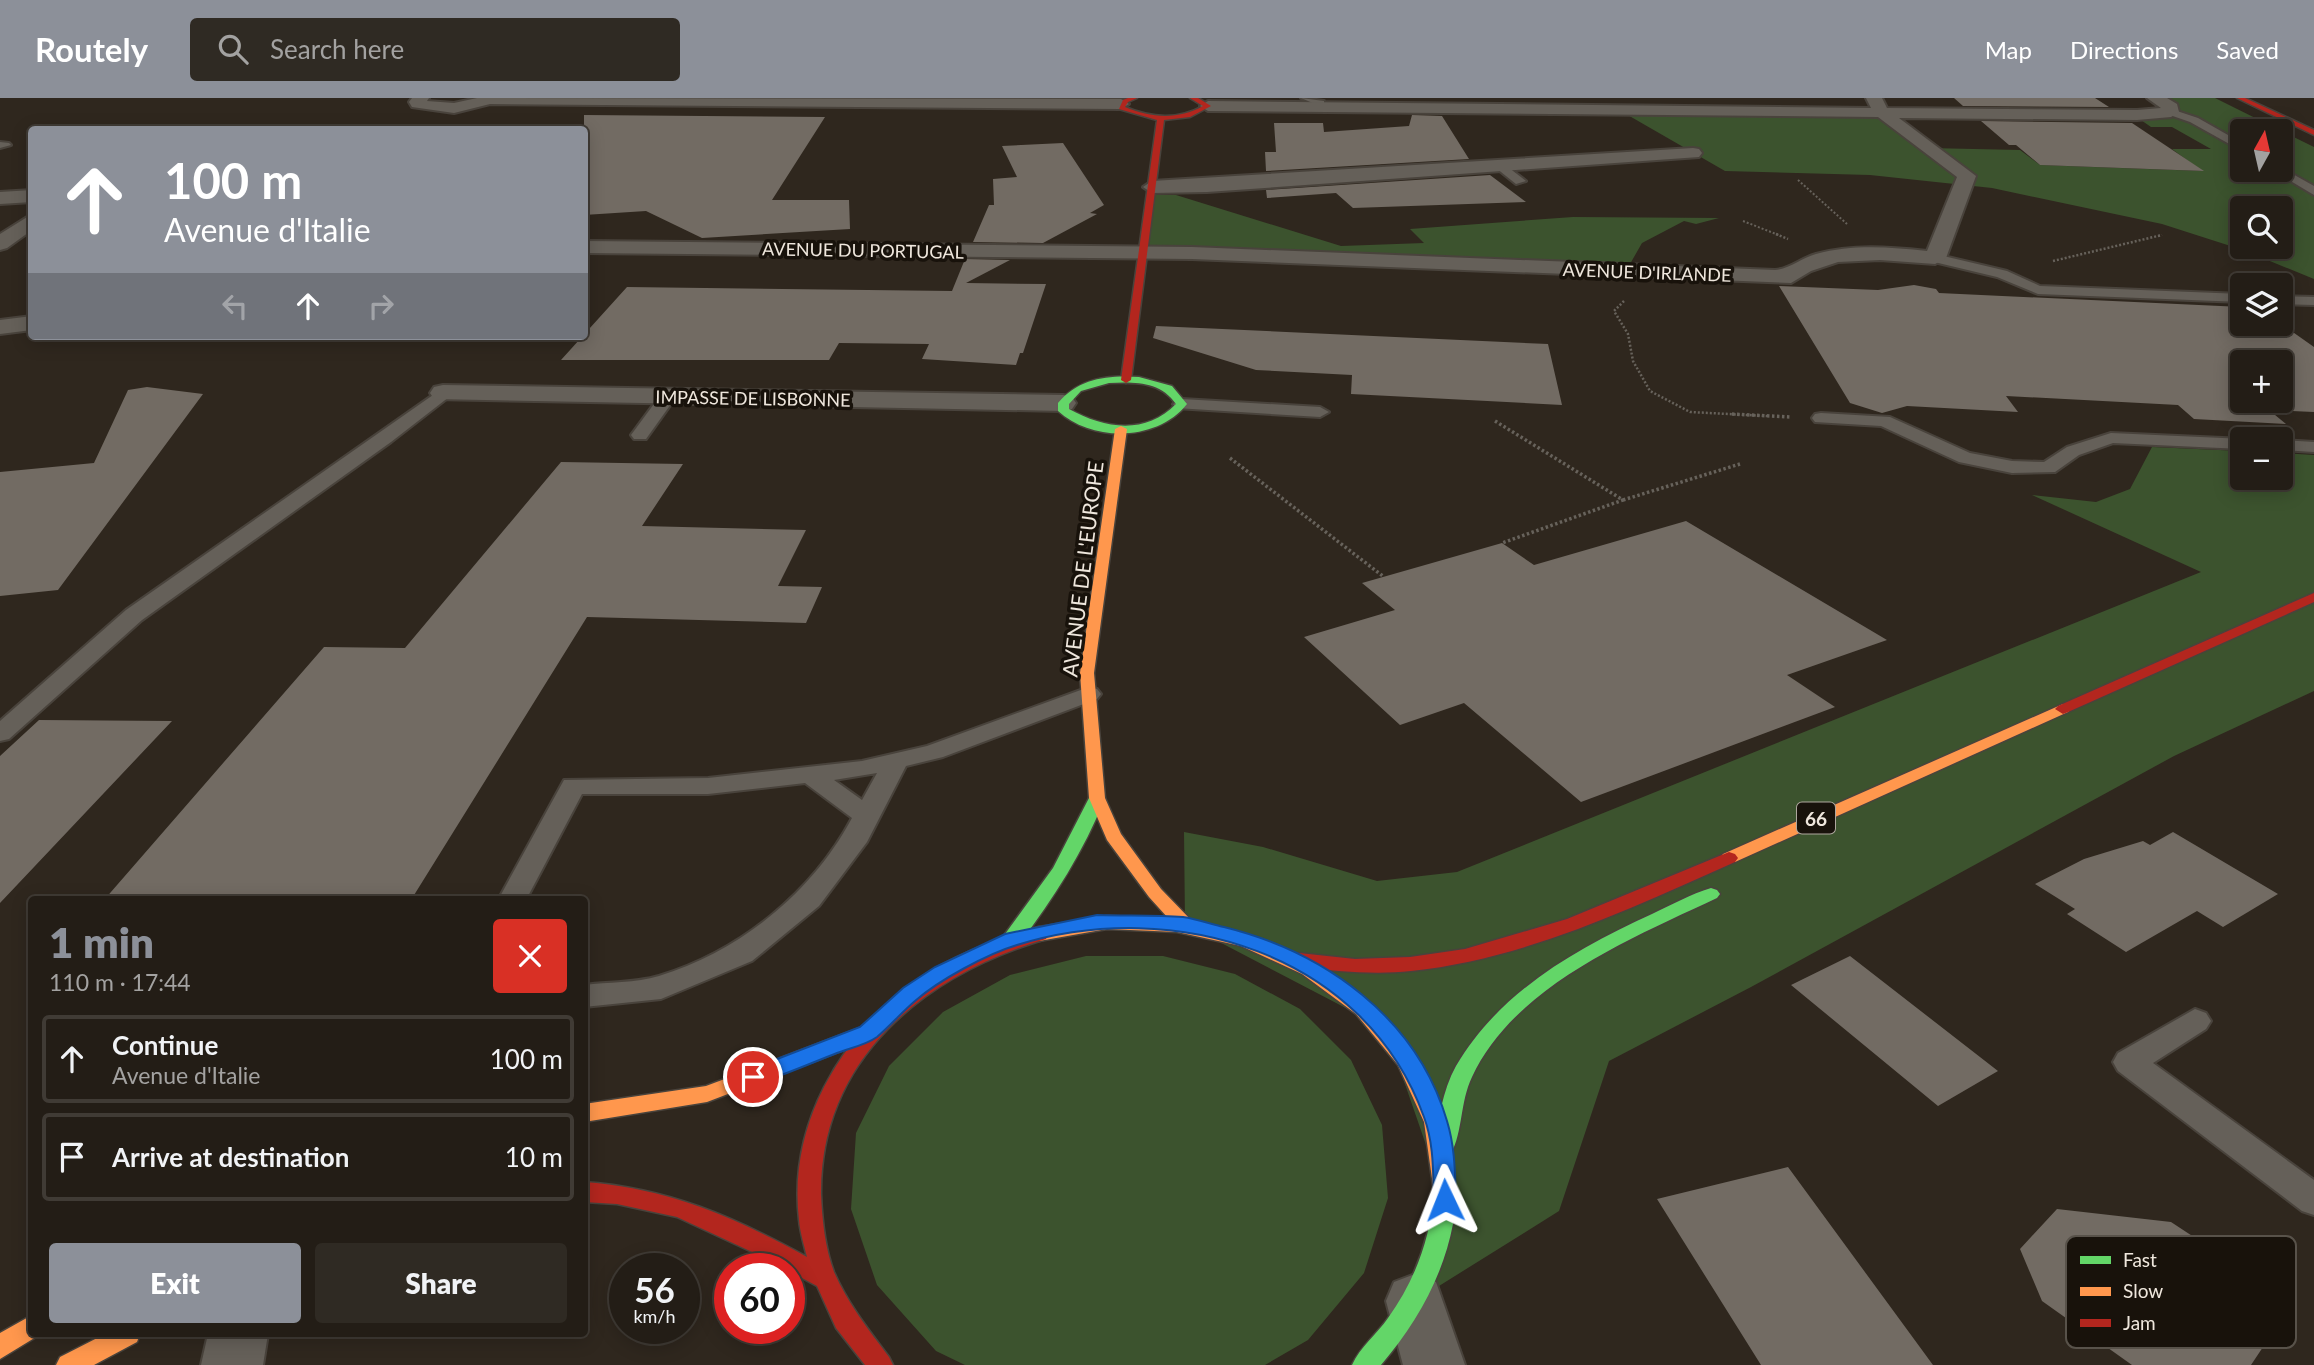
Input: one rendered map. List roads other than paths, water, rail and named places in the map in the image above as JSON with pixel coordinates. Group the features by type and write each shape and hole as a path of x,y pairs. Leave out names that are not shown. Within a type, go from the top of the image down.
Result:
{"main road":[{"path":"2240,98 2307,117"},
{"path":"2270,98 2307,117 2314,134"},
{"path":"1128,101 1121,108 1135,114 1161,117 1198,113 1200,102"},
{"path":"1126,380 1161,117"},
{"path":"1126,380 1159,384 1179,397 1182,404 1171,419 1157,425 1121,429 1078,421 1064,411 1063,402 1077,388 1126,380"},
{"name":"AVENUE DE L'EUROPE","path":"1121,429 1087,673 1097,798 1113,836 1155,893 1185,924"},
{"name":"66","path":"1299,960 1350,968 1395,967 1462,957 1532,938 1640,897 2314,597"},
{"name":"AVENUE DE L'EUROPE","path":"1012,939 1065,871 1082,840 1097,798"},
{"path":"1443,1149 1463,1073 1493,1026 1559,974 1608,942 1725,887"},
{"path":"880,1365 864,1357 838,1313 820,1276 807,1223 806,1170 817,1120 839,1074 867,1033 910,994 958,962 1012,939 1097,922 1185,924 1253,941 1299,960 1353,996 1386,1029 1414,1069 1436,1118 1443,1149 1445,1200 1437,1251 1415,1301 1365,1365"},
{"path":"588,1111 708,1094 867,1033"},
{"path":"588,1192 611,1190 694,1208 820,1276"},
{"path":"0,1347 28,1329"}],"street":[{"path":"421,98 416,102 455,115 489,98 1128,101"},
{"path":"1200,102 1878,105 2137,116 2171,112 2171,107 2155,98"},
{"path":"1878,105 1967,176 1935,258"},
{"path":"1152,187 1207,186 1693,153"},
{"path":"0,244 28,223"},
{"name":"AVENUE DU PORTUGAL","path":"588,247 1142,253"},
{"name":"AVENUE D'IRLANDE","path":"1142,253 1775,277 1791,276 1798,267 1830,257 1878,253 1935,258"},
{"path":"0,327 28,324"},
{"name":"IMPASSE DE LISBONNE","path":"443,393 1063,402"},
{"path":"1415,1301 1434,1365"},
{"path":"232,1365 237,1337"}],"lane":[{"path":"2171,112 2193,120 2230,141"},
{"path":"1500,166 1520,181"},
{"path":"2293,179 2314,191"},
{"path":"1935,258 2002,274 2038,290 2230,298"},
{"path":"2293,300 2314,301"},
{"path":"0,734 134,615 385,438 443,393"},
{"path":"640,435 668,397"},
{"path":"1182,404 1321,412"},
{"path":"1821,418 1884,421 1965,457 2012,467 2048,468 2073,451 2111,438 2230,443"},
{"path":"2293,446 2314,447"},
{"path":"514,896 573,786 708,786 810,775 897,761 934,752 1089,694"},
{"path":"588,996 661,988 741,953 809,900 853,842 897,761"},
{"path":"810,775 867,816"},
{"path":"2195,1021 2129,1062 2314,1200"}]}
